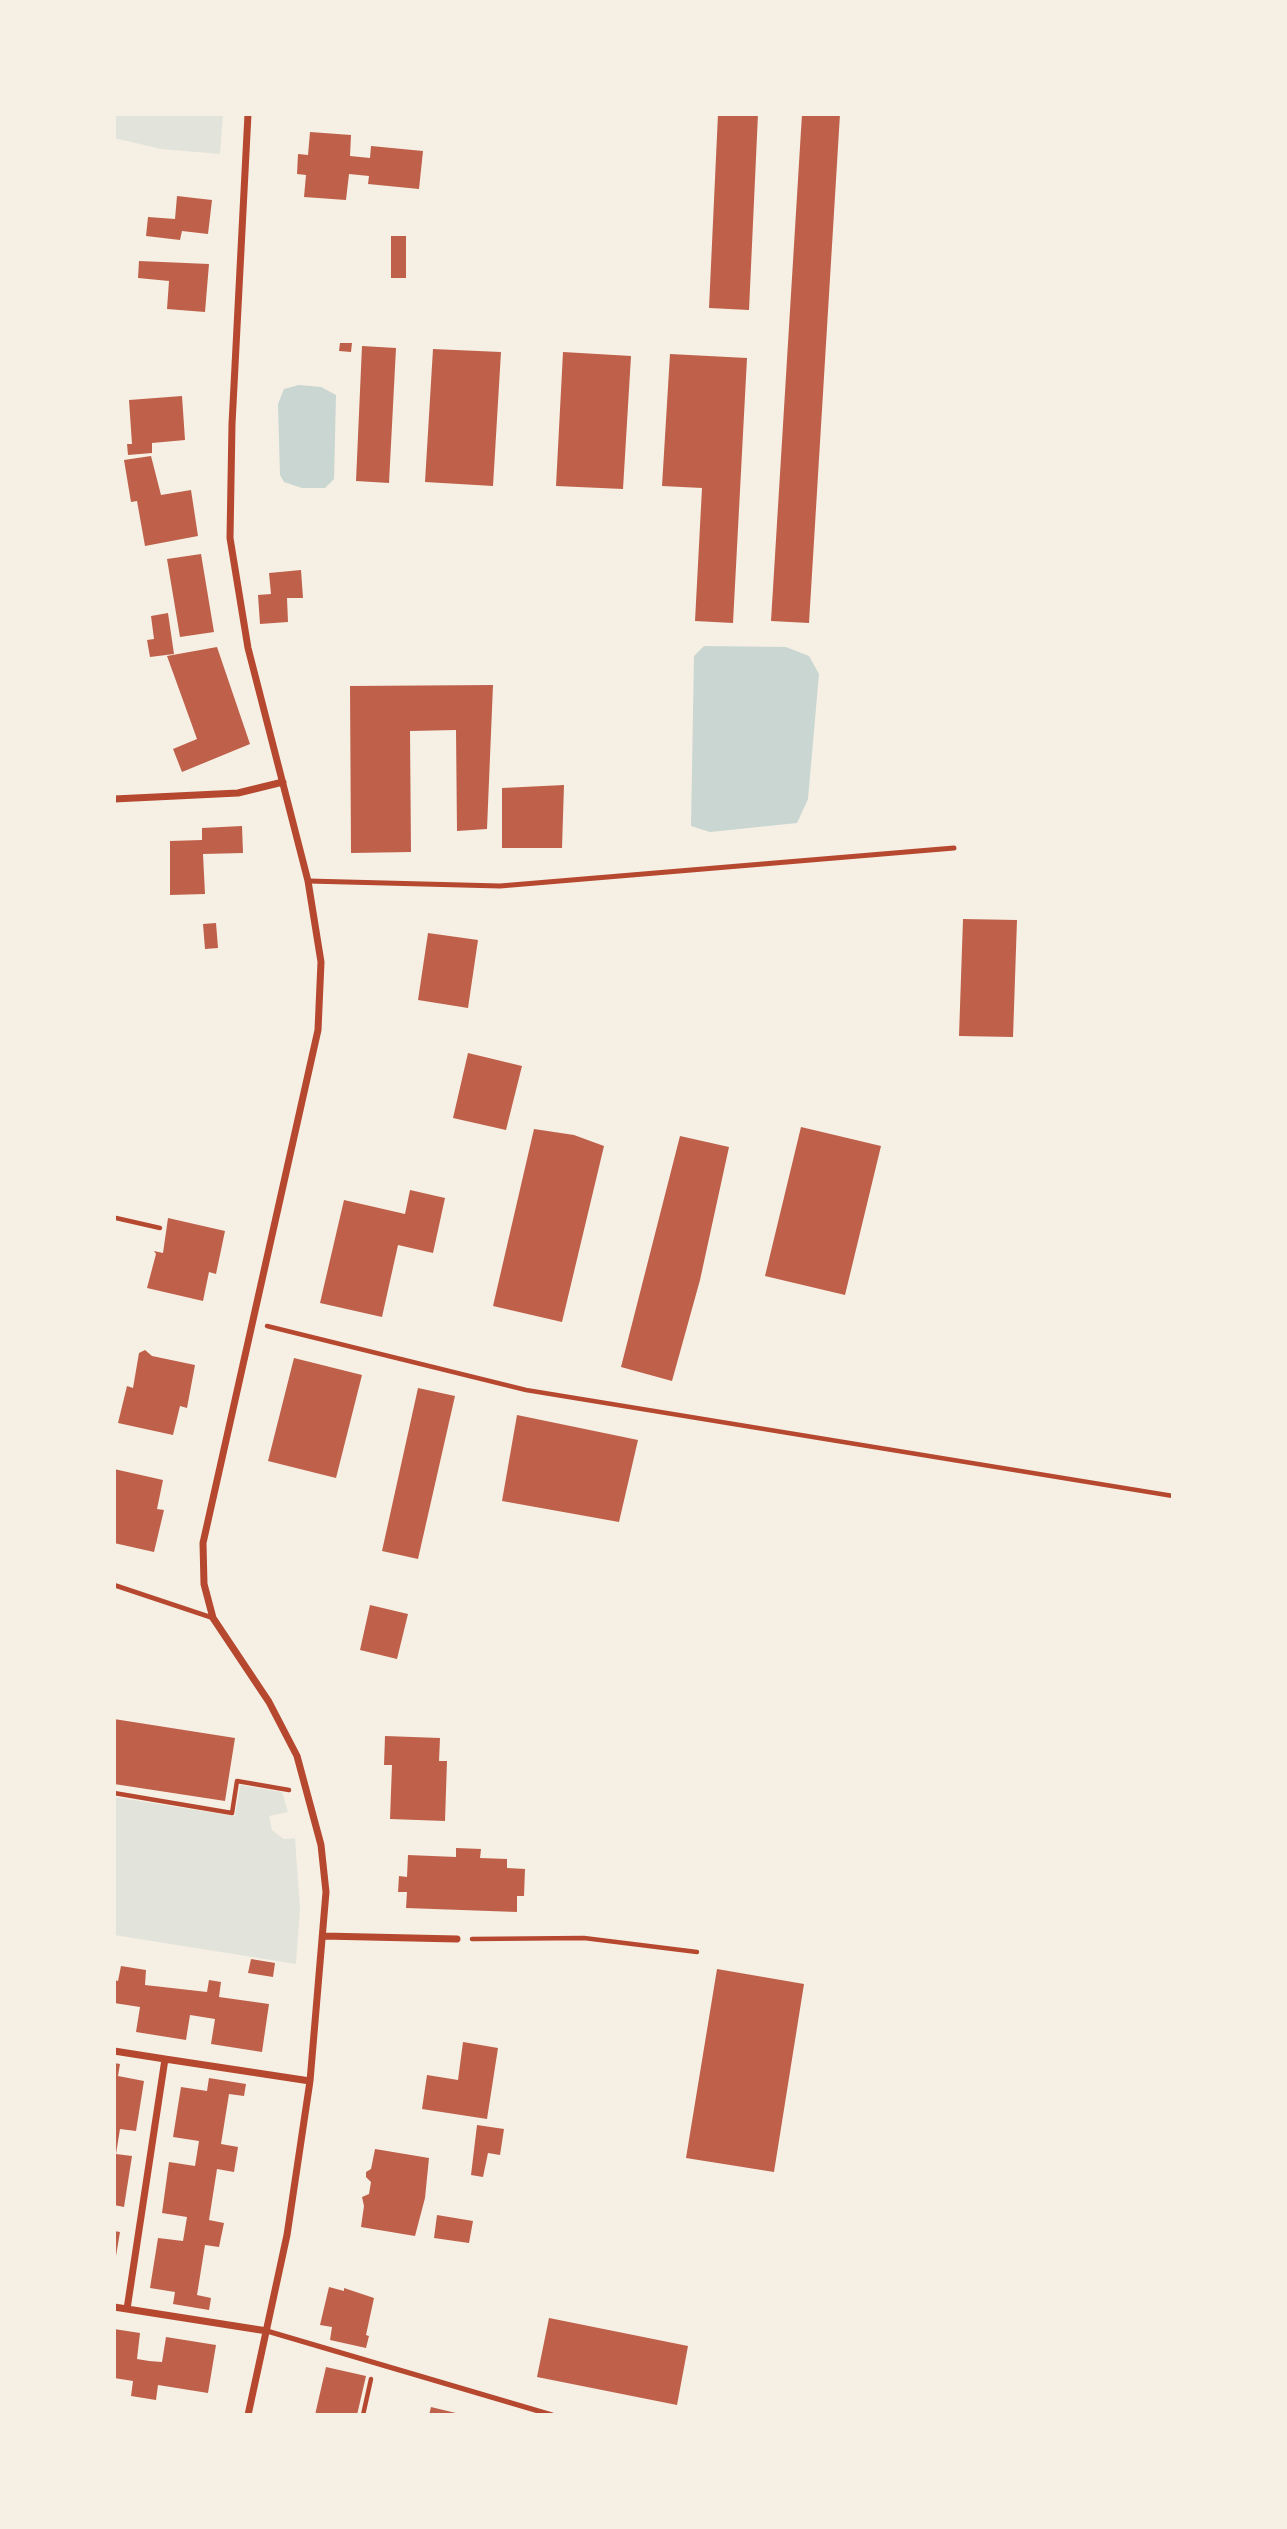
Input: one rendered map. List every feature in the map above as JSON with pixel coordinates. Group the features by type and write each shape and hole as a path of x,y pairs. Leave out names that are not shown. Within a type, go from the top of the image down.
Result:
{"street":[{"path":"248,114 232,424 230,538 248,648 308,881 321,962 318,1030 203,1543 204,1584 213,1618 269,1702 298,1756 310,1793 321,1845 326,1892 310,2081 287,2235 248,2415"},
{"path":"114,799 238,793 283,782"},
{"path":"323,1936 457,1939"},
{"path":"114,2051 310,2081"},
{"path":"127,2309 165,2059"},
{"path":"114,2307 267,2331"}],"lane":[{"path":"308,881 500,886 954,848"},
{"path":"114,1585 213,1618"},
{"path":"267,2331 552,2415"}],"path":[{"path":"116,1218 160,1228"},
{"path":"253,1322 526,1390 1173,1496"},
{"path":"114,1793 232,1813 237,1781 310,1793"},
{"path":"457,1939 584,1938 697,1952"},
{"path":"363,2415 375,2363"}],"shaded area":[{"path":"114,114 223,114 220,154 161,149 114,138"},
{"path":"299,385 321,387 336,395 334,479 325,488 302,488 284,482 280,475 278,404 284,389"},
{"path":"704,646 786,647 809,656 819,674 808,799 797,823 710,832 691,826 694,656"},
{"path":"240,1785 282,1792 288,1812 269,1816 272,1830 284,1839 295,1838 300,1909 296,1964 114,1935 114,1797 235,1816"}],"building":[{"path":"718,114 758,114 749,310 709,308"},
{"path":"802,114 840,114 809,623 771,621"},
{"path":"310,132 351,135 350,156 370,158 371,146 423,151 419,189 368,184 369,176 349,174 346,200 304,197 306,175 297,174 298,154 308,155"},
{"path":"177,196 212,200 208,234 182,231 180,240 146,236 148,217 175,219"},
{"path":"391,236 406,236 406,278 391,278"},
{"path":"139,261 209,264 205,312 167,309 169,281 138,278"},
{"path":"340,343 352,343 351,352 339,351"},
{"path":"362,346 396,348 389,483 356,481"},
{"path":"433,349 501,352 493,486 425,482"},
{"path":"563,352 631,356 623,489 556,486"},
{"path":"670,354 747,358 733,623 695,621 702,488 662,486"},
{"path":"182,396 185,440 152,443 152,453 128,455 127,444 132,444 129,400"},
{"path":"151,456 161,495 191,490 198,536 145,546 137,501 131,502 124,460"},
{"path":"201,554 214,632 180,637 167,559"},
{"path":"301,570 303,598 287,598 288,622 260,624 258,595 271,594 269,573"},
{"path":"168,613 174,654 150,657 147,640 154,639 151,616"},
{"path":"217,647 250,744 182,772 173,749 197,739 167,656"},
{"path":"493,685 487,829 457,831 456,730 410,731 411,852 351,853 350,686"},
{"path":"564,785 562,848 502,848 502,788"},
{"path":"242,826 243,853 203,854 205,894 170,895 170,841 202,840 202,828"},
{"path":"963,919 1017,920 1013,1037 959,1036"},
{"path":"216,923 218,948 205,949 203,924"},
{"path":"428,933 478,940 468,1008 418,1000"},
{"path":"468,1053 522,1066 506,1130 453,1118"},
{"path":"801,1127 881,1146 845,1295 765,1276"},
{"path":"534,1129 574,1135 604,1146 562,1322 493,1306"},
{"path":"680,1136 729,1147 700,1280 672,1381 621,1367"},
{"path":"410,1190 445,1198 433,1253 398,1245 382,1317 320,1303 344,1200 405,1214"},
{"path":"168,1218 225,1231 216,1274 209,1272 203,1301 147,1288 156,1254 154,1251 163,1253"},
{"path":"145,1350 152,1356 195,1365 187,1408 180,1406 173,1435 118,1423 127,1386 133,1388 139,1353"},
{"path":"294,1358 362,1375 336,1478 268,1461"},
{"path":"418,1388 455,1396 418,1559 382,1551"},
{"path":"517,1415 638,1440 619,1522 502,1501"},
{"path":"114,1469 163,1480 157,1509 164,1510 154,1552 114,1543"},
{"path":"370,1605 408,1614 397,1659 360,1650"},
{"path":"114,1719 235,1738 225,1801 114,1784"},
{"path":"385,1736 440,1738 439,1761 447,1761 445,1821 390,1819 392,1765 384,1765"},
{"path":"456,1848 481,1849 480,1858 507,1859 507,1868 525,1869 524,1896 517,1896 517,1912 406,1908 407,1892 398,1892 399,1876 407,1877 408,1855 456,1857"},
{"path":"251,1959 275,1963 273,1977 248,1973"},
{"path":"121,1966 146,1970 145,1985 207,1992 209,1980 221,1982 219,1997 269,2004 262,2052 211,2044 215,2019 190,2015 186,2040 136,2032 140,2007 114,2003 114,1980 118,1981"},
{"path":"717,1969 804,1984 774,2172 686,2158"},
{"path":"463,2042 498,2048 487,2119 422,2109 427,2075 458,2080"},
{"path":"114,2063 120,2064 118,2076 144,2081 136,2131 120,2129 116,2154 132,2156 124,2207 114,2205"},
{"path":"209,2078 246,2084 244,2096 229,2094 221,2144 238,2147 234,2172 217,2169 209,2220 224,2223 219,2247 205,2245 197,2295 211,2298 209,2310 173,2304 175,2292 150,2288 158,2238 183,2241 187,2217 162,2213 169,2162 195,2166 199,2141 173,2137 181,2087 207,2091"},
{"path":"477,2125 504,2129 500,2155 488,2153 483,2177 471,2175"},
{"path":"375,2149 429,2158 425,2198 415,2236 361,2227 364,2206 362,2197 369,2194 371,2182 366,2177 366,2172 371,2169"},
{"path":"437,2215 473,2221 469,2243 434,2238"},
{"path":"114,2231 120,2232 115,2262 114,2262"},
{"path":"329,2287 344,2291 344,2288 374,2298 366,2348 330,2340 332,2327 320,2325"},
{"path":"549,2318 688,2346 677,2405 537,2377"},
{"path":"114,2329 140,2333 137,2359 149,2361 162,2362 166,2337 216,2345 208,2393 158,2385 156,2400 131,2396 133,2381 114,2378"},
{"path":"326,2367 366,2376 357,2415 315,2415"},
{"path":"431,2407 460,2414 460,2415 429,2415"}]}
